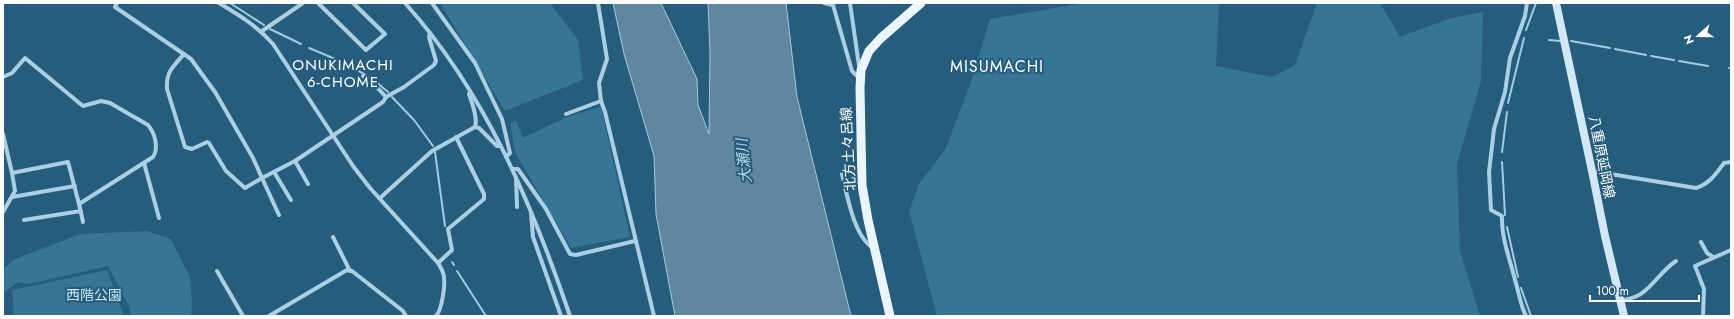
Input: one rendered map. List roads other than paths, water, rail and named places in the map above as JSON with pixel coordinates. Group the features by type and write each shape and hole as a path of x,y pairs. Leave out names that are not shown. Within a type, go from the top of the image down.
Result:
{"main road":[{"name":"北方土々呂線","path":"890,316 874,248 862,185 860,80 861,70 869,51 881,38 921,3"},
{"name":"八重原延岡線","path":"1556,3 1605,236 1624,316"}],"street":[{"path":"117,3 115,7 191,59 215,92 253,158 279,215"},
{"path":"219,3 242,16 262,31 288,65 353,166 438,263 444,278 438,315"},
{"path":"262,31 303,3"},
{"path":"318,3 366,50 385,34 353,3"},
{"path":"405,3 430,33 468,88 501,146 516,175 551,260 570,316"},
{"path":"432,3 475,63 492,98 502,119 510,153 506,157"},
{"path":"598,3 607,59 598,83 601,101 606,112 635,241 654,316"},
{"path":"824,3 833,6 852,71 860,80"},
{"path":"850,3 859,66 861,70"},
{"path":"1526,316 1520,301 1505,243 1502,228 1502,216 1491,210 1489,172 1494,129 1505,92 1510,58 1525,16 1527,3"},
{"path":"184,54 168,73 167,89 186,147 192,149 207,142 226,171 245,188 295,161 383,102 386,97 404,87 434,65 436,61 429,37 430,33"},
{"path":"3,77 12,73 25,58 83,106 101,101 110,103 148,125 153,130 156,152 152,157 79,204"},
{"path":"363,76 373,83 386,97"},
{"path":"468,88 475,117 475,127"},
{"path":"566,114 601,101"},
{"path":"475,127 479,128 497,146 501,146"},
{"path":"380,198 432,151 475,127"},
{"path":"3,134 15,192 3,212"},
{"path":"438,263 452,250 448,229 484,199 484,194 456,137"},
{"path":"295,161 308,184"},
{"path":"12,173 68,162 83,222"},
{"path":"1592,171 1696,188 1702,186 1716,175 1725,163 1731,162"},
{"path":"144,163 159,218"},
{"path":"512,169 518,169 546,209 570,254 576,255 635,241"},
{"path":"274,172 291,200"},
{"path":"842,174 857,225 866,243 874,248"},
{"path":"516,175 517,207"},
{"path":"12,197 75,186"},
{"path":"24,220 81,211"},
{"path":"531,211 533,237 561,316"},
{"path":"333,237 350,270 403,311 406,316"},
{"path":"1701,242 1707,253 1713,257"},
{"path":"1703,316 1704,289 1695,266 1731,250"},
{"path":"1621,301 1640,294 1656,280 1666,268 1676,261"},
{"path":"269,316 347,270 350,270"},
{"path":"217,271 243,316"}],"water":[{"name":"大瀬川","path":"613,3 661,3 697,79 698,105 709,134 710,53 708,3 786,3 797,97 851,316 675,316 656,214 654,156 624,54"}],"waterway":[{"path":"230,3 264,25"},
{"path":"1526,30 1536,3"},
{"path":"270,29 301,44"},
{"path":"1508,103 1524,38"},
{"path":"1549,40 1560,41"},
{"path":"1571,41 1610,48"},
{"path":"309,48 361,72 388,92"},
{"path":"1615,49 1646,55"},
{"path":"1651,56 1674,60"},
{"path":"1679,61 1708,66"},
{"path":"392,97 414,120 433,146"},
{"path":"1502,152 1507,112"},
{"path":"435,152 445,226"},
{"path":"1502,162 1505,215"},
{"path":"1507,227 1518,277"},
{"path":"457,271 486,316"},
{"path":"1521,288 1531,316"}],"district":[{"name":"MISUMACHI","path":"997,66"},
{"name":"ONUKIMACHI 6-CHOME","path":"343,74"}],"park label":[{"name":"西階公園","path":"94,295"}]}
